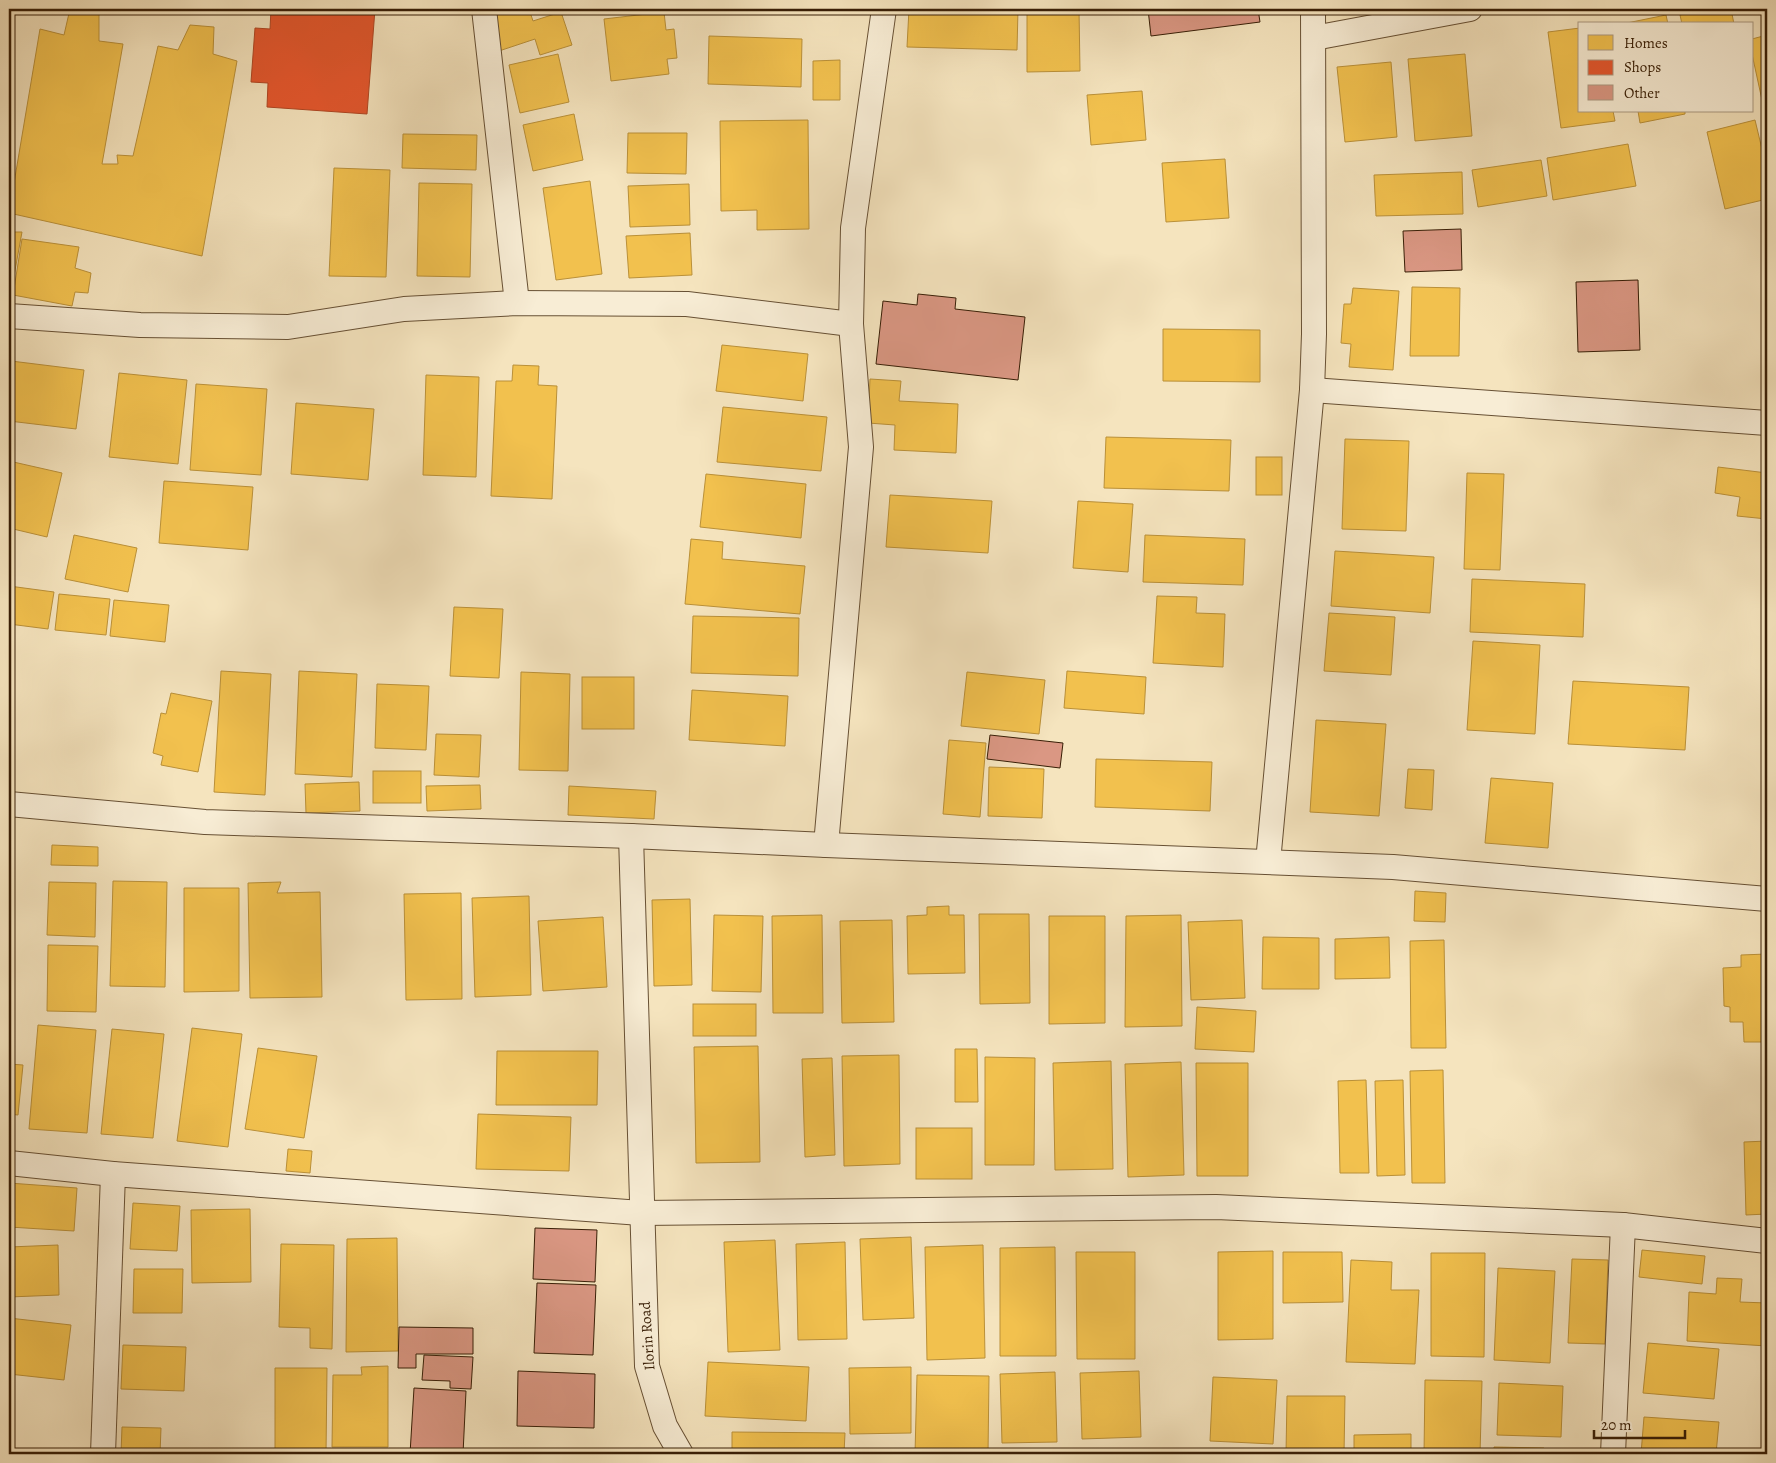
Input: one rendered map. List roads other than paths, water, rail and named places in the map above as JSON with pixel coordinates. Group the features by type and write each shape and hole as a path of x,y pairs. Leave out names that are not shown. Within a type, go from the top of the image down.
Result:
{"street":[{"path":"484,9 517,303"},
{"path":"826,846 862,447 851,324 852,228 884,9"},
{"path":"1268,862 1312,390 1314,334 1313,9"},
{"path":"1314,38 1470,9"},
{"path":"9,316 140,326 288,327 404,310 517,303 687,304 851,324"},
{"path":"1312,390 1767,423"},
{"path":"9,804 205,822 631,836 826,846 1392,867 1767,899"},
{"name":"Ilorin Road","path":"631,836 647,1366 666,1426 680,1454"},
{"path":"9,1162 113,1174 641,1213 1216,1207 1623,1225 1767,1241"},
{"path":"103,1454 113,1174"},
{"path":"1612,1454 1623,1225"}]}
